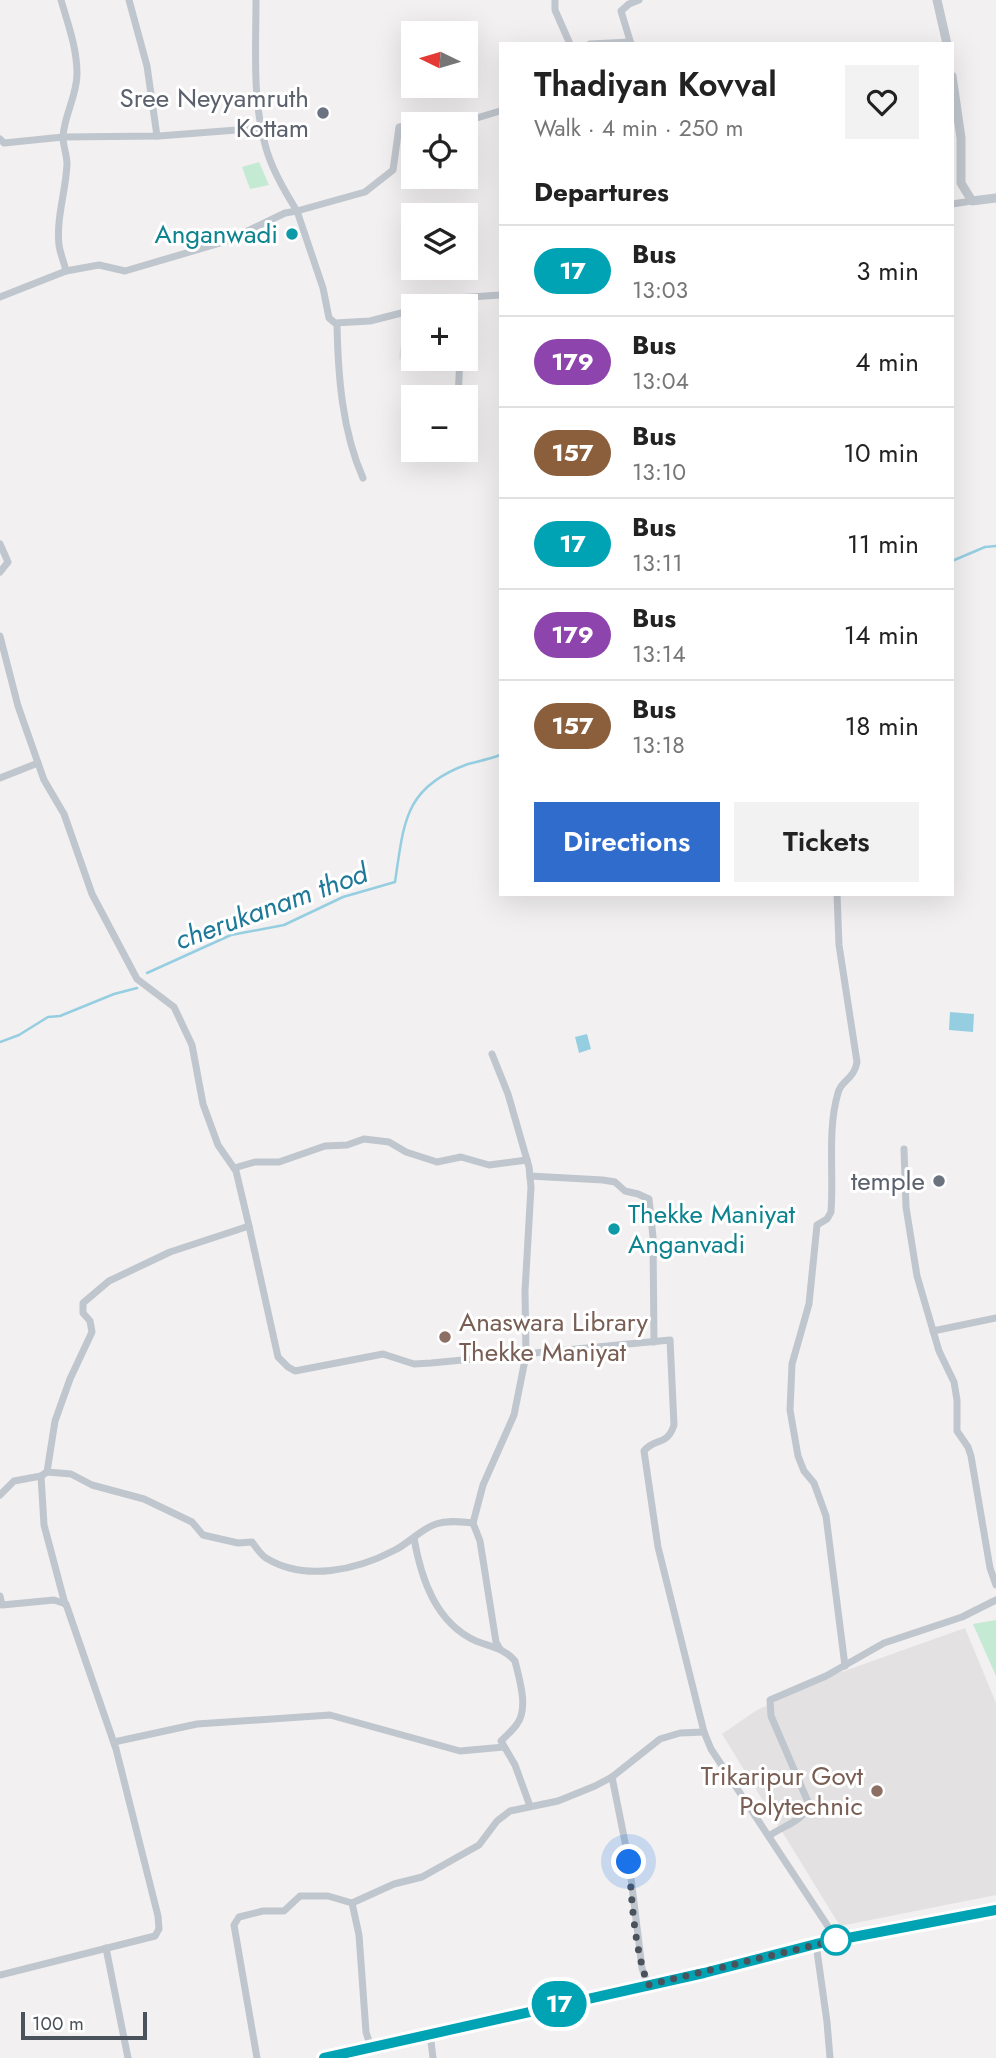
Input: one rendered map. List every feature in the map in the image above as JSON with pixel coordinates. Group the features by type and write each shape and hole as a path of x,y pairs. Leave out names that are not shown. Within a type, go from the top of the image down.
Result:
{"main road":[{"path":"324,2058 816,1944 996,1910"}],"street":[{"path":"61,0 74,40 77,75 76,94 63,138 67,160 59,220 59,246 66,271"},
{"path":"129,0 147,66 157,136"},
{"path":"257,0 256,73 261,128 267,151 297,211 323,288 329,318 337,324 370,321 401,313"},
{"path":"555,0 555,10 569,42"},
{"path":"630,42 621,11 639,0"},
{"path":"936,0 946,42"},
{"path":"954,90 961,138 961,183 972,201"},
{"path":"478,118 499,111"},
{"path":"0,298 66,271 99,265 125,271 227,241 285,213 365,192 393,170 401,126"},
{"path":"0,139 17,143 63,138 157,136 261,128"},
{"path":"954,204 996,198"},
{"path":"478,299 499,295"},
{"path":"337,324 344,409 353,456 362,478"},
{"path":"0,544 8,562 0,572"},
{"path":"0,636 18,706 44,780 64,814 92,894 137,979 174,1007 192,1045 203,1104 218,1145 234,1168 278,1357 295,1371 376,1354 391,1355 414,1364 670,1340 674,1425 671,1436 663,1442 648,1446 644,1451 658,1546 704,1732 711,1749 837,1940"},
{"path":"0,778 38,763"},
{"path":"837,896 839,945 857,1062 855,1072 838,1089 831,1212 827,1219 817,1225 809,1304 792,1364 790,1410 798,1456 804,1471 814,1483 825,1516 845,1666"},
{"path":"492,1054 508,1094 530,1176 525,1291 526,1355 514,1415 483,1485 474,1523 480,1541 494,1631 500,1649"},
{"path":"234,1168 255,1162 279,1162 325,1146 347,1145 364,1139 389,1142 406,1152 437,1162 461,1157 489,1165 527,1160"},
{"path":"904,1149 906,1207 917,1276 939,1352 954,1382 957,1431 971,1456 990,1568 996,1585"},
{"path":"530,1176 615,1182 625,1191 649,1199 653,1237 654,1342"},
{"path":"0,1975 155,1936 159,1929 114,1742 66,1604 44,1525 44,1474 55,1421 70,1379 92,1332 90,1321 81,1308 83,1303 108,1281 170,1252 249,1226"},
{"path":"933,1332 996,1318"},
{"path":"0,1495 15,1480 44,1474 71,1474 92,1485 144,1499 192,1522 204,1535 238,1543 252,1542 263,1557 312,1572 362,1565 398,1549 436,1524 474,1523"},
{"path":"414,1538 426,1584 440,1613 466,1635 500,1649 514,1661 522,1705 518,1724 501,1741 515,1765 530,1806"},
{"path":"0,1597 2,1605 54,1600 66,1604"},
{"path":"769,1836 783,1826 804,1817 808,1810 808,1802 771,1716 770,1700 845,1666 884,1643 962,1617 996,1600"},
{"path":"114,1742 197,1724 330,1715 460,1751 504,1747"},
{"path":"257,2058 234,1925 239,1917 263,1911 284,1910 300,1896 328,1896 352,1903 394,1884 422,1877 479,1845 497,1821 510,1811 558,1801 612,1777 660,1740 680,1732 704,1732"},
{"path":"612,1777 629,1862 639,1949 648,1985"},
{"path":"352,1903 359,1935 366,2032 371,2048"},
{"path":"816,1944 830,2058"},
{"path":"106,1948 128,2058"},
{"path":"430,2033 433,2058"}],"shaded area":[{"name":"Trikaripur Govt Polytechnic","path":"965,1628 996,1703 996,1895 840,1926 722,1734 757,1710 836,1674"}],"green space":[{"path":"259,162 269,185 250,189 242,167"},
{"path":"996,1620 996,1676 973,1624"}],"water":[{"path":"950,1012 974,1014 973,1032 949,1030"},
{"path":"587,1034 591,1049 579,1053 575,1037"}],"waterway":[{"name":"cherukanam thod","path":"954,560 985,547 996,546"},
{"name":"cherukanam thod","path":"147,973 231,935 284,925 343,897 395,882 405,824 419,796 447,773 499,755"},
{"name":"cherukanam thod","path":"0,1042 19,1035 48,1017 60,1016 114,994 137,988"}],"bus line":[{"name":"17","path":"324,2058 704,1973 816,1944 996,1910"}],"place":[{"name":"Sree Neyyamruth Kottam","path":"323,113"},
{"name":"Anganwadi","path":"292,234"},
{"name":"temple","path":"939,1181"},
{"name":"Thekke Maniyat Anganvadi","path":"614,1229"},
{"name":"Anaswara Library Thekke Maniyat","path":"445,1337"},
{"name":"Trikaripur Govt Polytechnic","path":"877,1791"}],"route":[{"path":"629,1862 637,1939 648,1985 836,1940"}]}
